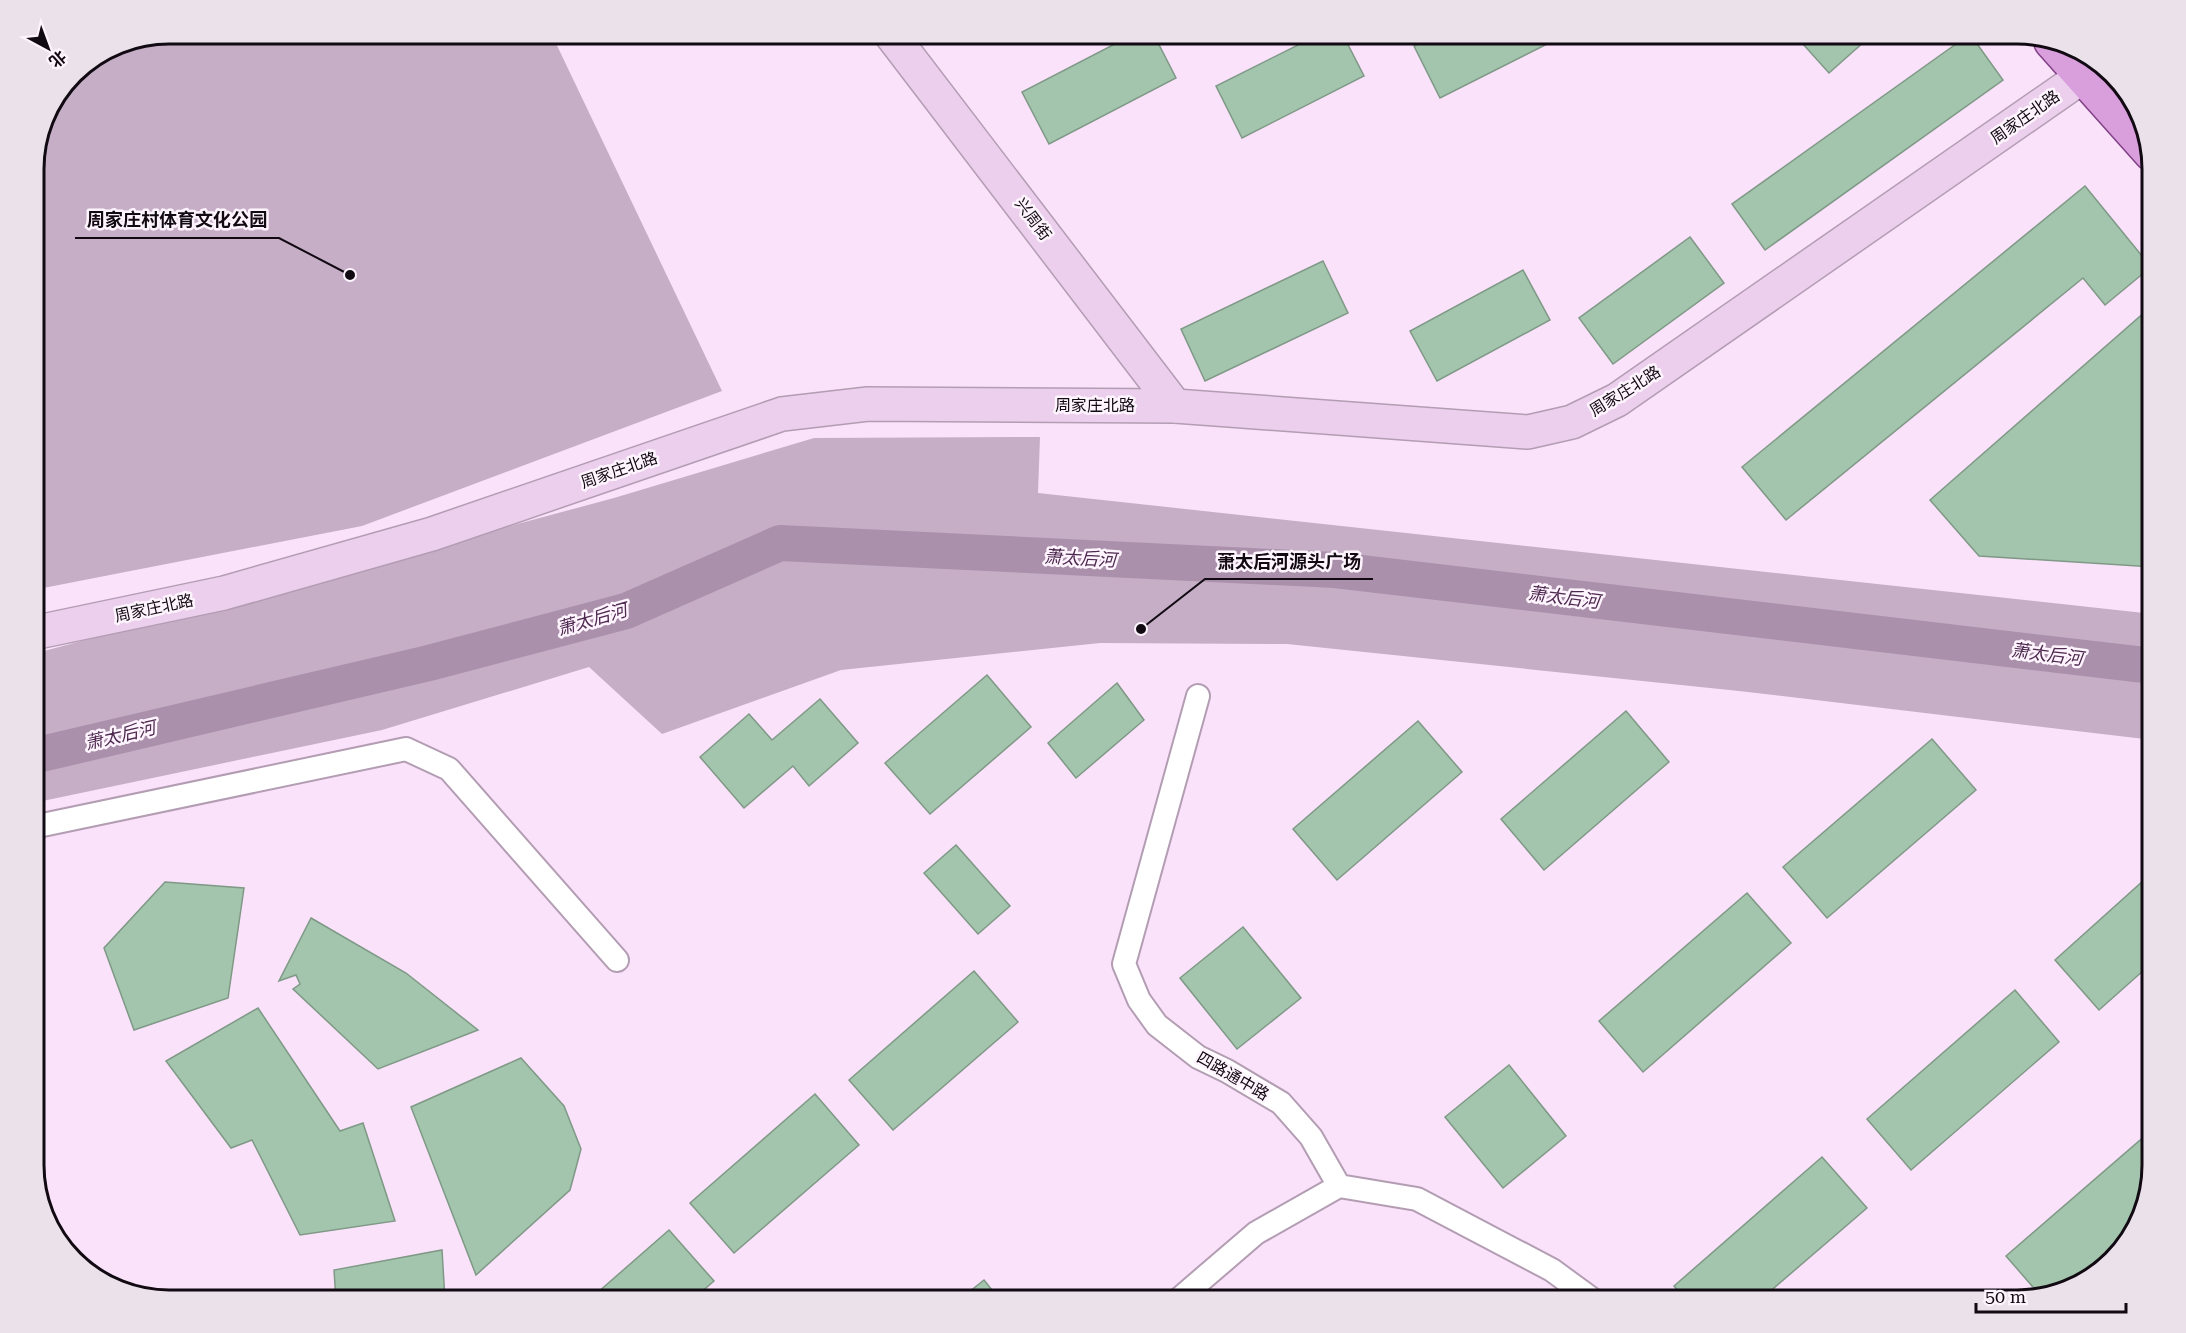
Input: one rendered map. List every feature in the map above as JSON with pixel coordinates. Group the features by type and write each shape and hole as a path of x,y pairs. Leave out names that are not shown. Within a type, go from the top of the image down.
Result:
{"main road":[{"path":"2067,53 2091,71 2138,136"}],"street":[{"name":"兴周街","path":"898,44 1175,405"},
{"name":"周家庄北路","path":"44,631 224,593 432,534 782,414 868,404 1175,405 1528,432 1572,422 1617,400 2091,71"},
{"name":"四路通中路","path":"1198,696 1124,964 1138,999 1157,1025 1198,1057 1227,1071 1281,1103 1311,1137 1339,1186"},
{"path":"44,825 406,749 449,769 617,960"},
{"path":"1191,1289 1256,1233 1339,1186 1417,1199 1552,1270 1578,1289"}],"shaded area":[{"path":"556,44 722,391 362,526 44,588 44,160 50,128 56,113 69,92 92,69 128,50 152,45"},
{"path":"1040,437 1038,493 2142,613 2142,739 1739,691 1287,644 1100,643 841,670 662,734 589,667 382,730 44,801 44,651 614,498 814,438"}],"building":[{"path":"1115,44 1159,44 1176,78 1049,144 1022,92"},
{"path":"1300,44 1348,44 1364,76 1242,138 1216,86"},
{"path":"1418,44 1547,44 1440,98 1414,46"},
{"path":"1803,44 1862,44 1829,73"},
{"path":"1956,44 1977,44 2003,80 1765,250 1732,204"},
{"path":"2085,186 2142,256 2142,274 2105,305 2083,278 1786,520 1742,467"},
{"path":"1690,237 1724,283 1613,364 1579,318"},
{"path":"1323,261 1348,313 1205,381 1181,329"},
{"path":"1523,270 1550,320 1437,381 1410,331"},
{"path":"2142,315 2142,566 1979,556 1930,500"},
{"path":"987,675 1031,727 930,814 885,763"},
{"path":"1117,683 1144,720 1076,778 1048,743"},
{"path":"820,699 858,743 809,786 793,766 744,808 700,757 749,714 772,740"},
{"path":"1626,711 1669,762 1544,870 1501,819"},
{"path":"1418,721 1462,772 1337,880 1293,829"},
{"path":"1932,739 1976,790 1827,918 1783,867"},
{"path":"956,845 1010,906 978,934 924,873"},
{"path":"165,882 244,888 228,998 134,1030 104,948"},
{"path":"2142,882 2142,972 2099,1010 2055,960"},
{"path":"1747,893 1791,943 1643,1072 1599,1021"},
{"path":"311,918 406,973 478,1030 378,1069 293,989 300,984 296,975 279,981"},
{"path":"1243,927 1301,998 1237,1049 1180,978"},
{"path":"974,971 1018,1022 893,1130 849,1080"},
{"path":"2015,990 2059,1042 1911,1170 1867,1119"},
{"path":"258,1008 340,1131 363,1123 395,1221 300,1235 252,1140 231,1148 166,1061"},
{"path":"521,1058 564,1106 581,1149 570,1190 476,1275 411,1107"},
{"path":"1509,1065 1566,1136 1503,1188 1445,1117"},
{"path":"815,1094 859,1145 734,1253 690,1203"},
{"path":"2142,1139 2141,1181 2133,1213 2117,1241 2094,1264 2066,1280 2034,1288 2006,1256"},
{"path":"1822,1157 1867,1208 1773,1289 1677,1289 1674,1286"},
{"path":"669,1230 714,1281 705,1289 602,1289"},
{"path":"442,1250 444,1289 335,1289 334,1270"},
{"path":"984,1280 991,1289 973,1289"}],"waterway":[{"name":"萧太后河","path":"44,753 429,663 626,611 780,543 1335,570 2142,665"}],"place":[{"name":"周家庄村体育文化公园","path":"350,275"},
{"name":"萧太后河源头广场","path":"1141,629"}]}
